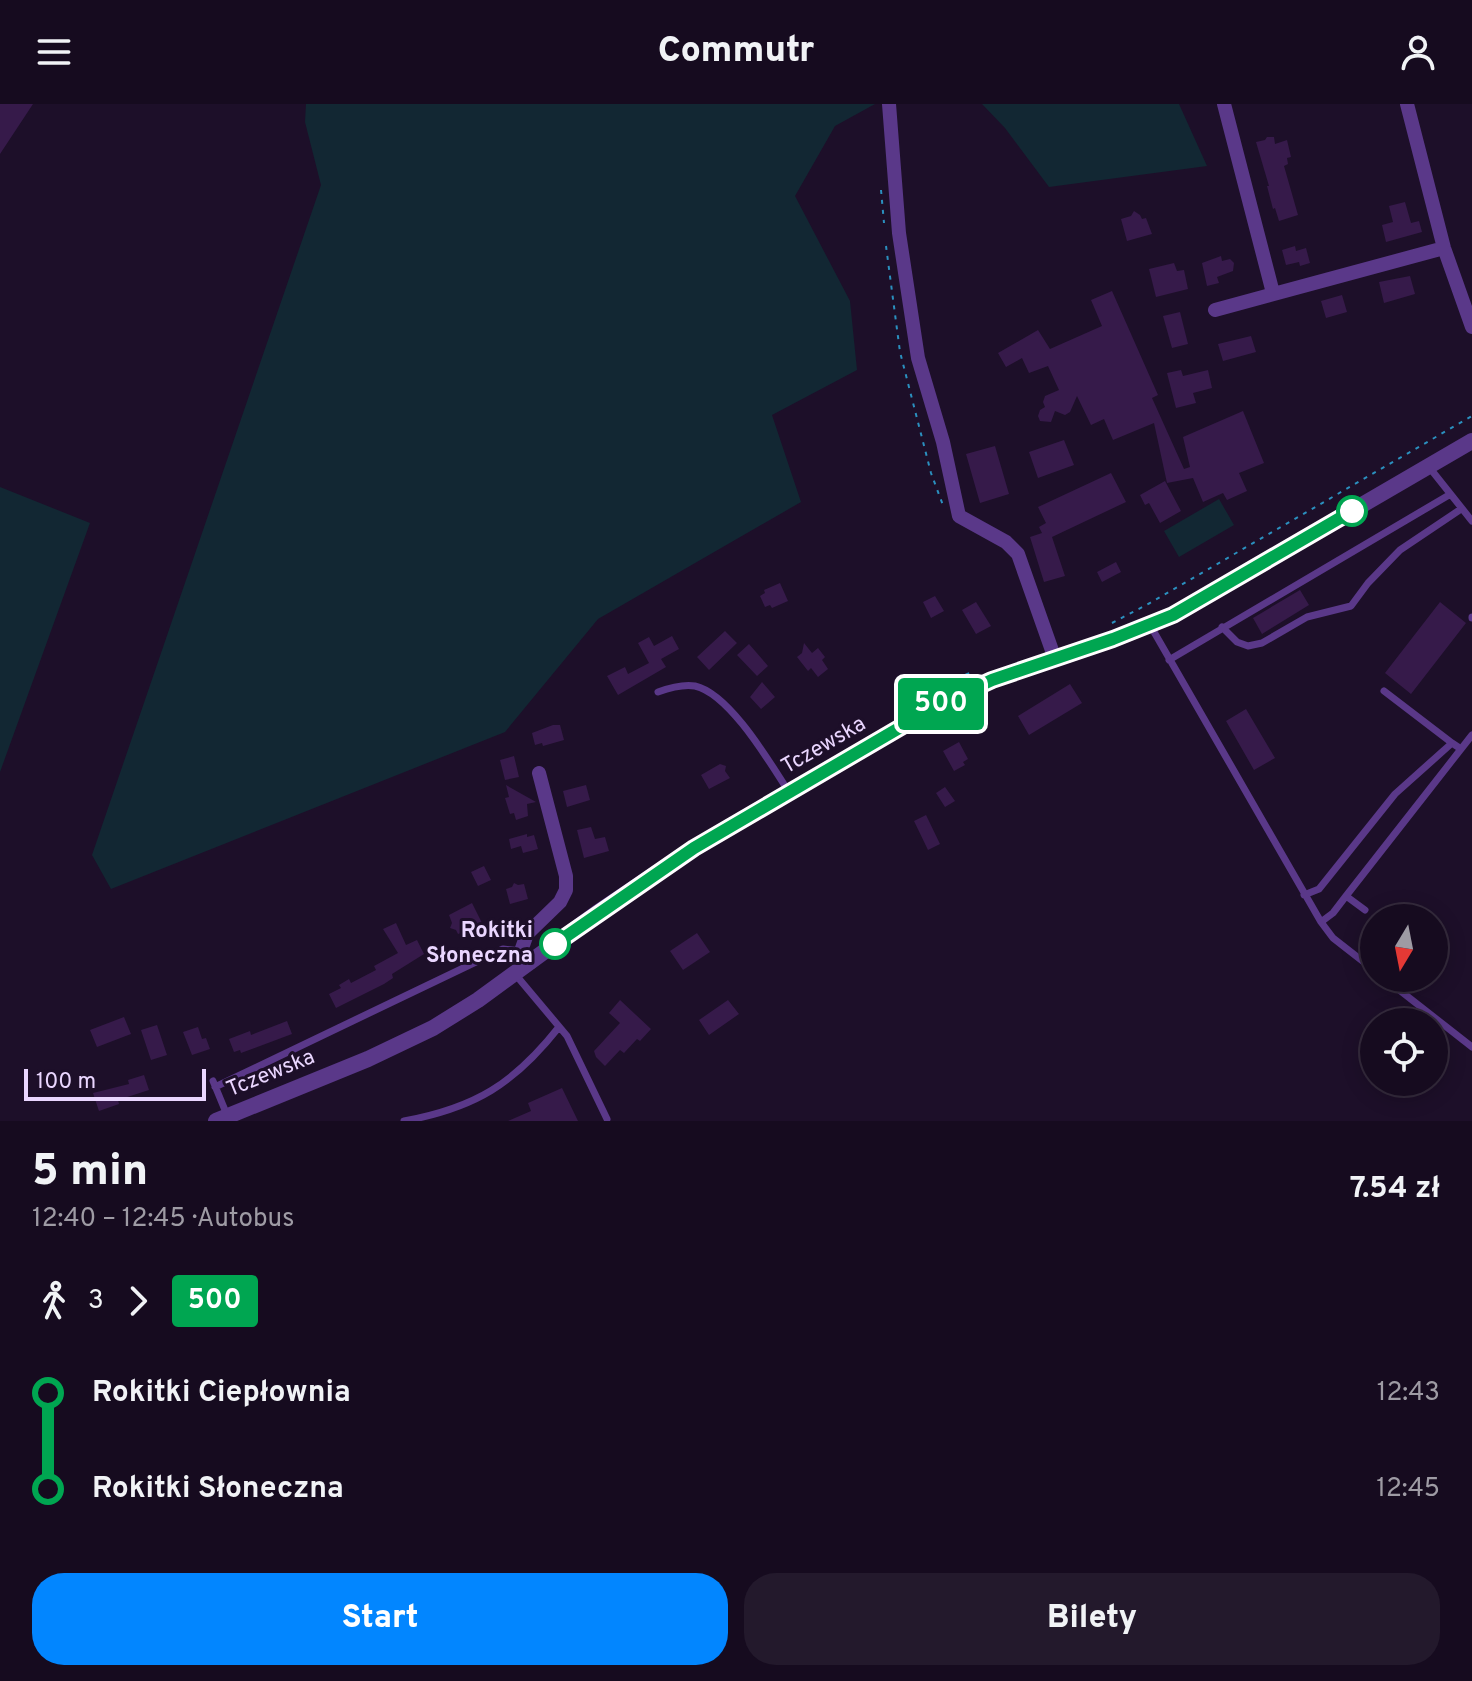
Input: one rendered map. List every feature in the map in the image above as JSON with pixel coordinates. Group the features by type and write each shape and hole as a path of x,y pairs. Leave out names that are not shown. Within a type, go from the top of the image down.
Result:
{"street":[{"path":"889,104 897,221 918,358 943,442 959,516 1006,542 1018,554 1055,659"},
{"path":"1224,104 1273,293"},
{"path":"1407,104 1444,248 1472,327"},
{"path":"1215,310 1444,248"},
{"name":"Tczewska","path":"222,1118 400,1044 453,1016 515,974 526,957 683,855 962,693 1173,615 1472,441"},
{"path":"526,957 527,934 560,902 566,890 566,876 539,773"}],"lane":[{"path":"1429,467 1472,521"},
{"path":"1169,660 1449,495"},
{"path":"1222,627 1237,642 1248,646 1262,643 1307,617 1351,606 1400,550 1461,509"},
{"path":"1150,625 1304,895 1333,938 1360,959"},
{"path":"658,692 671,687 693,686 716,698 749,730 789,792"},
{"path":"1384,691 1461,749"},
{"path":"1213,737 1224,732"},
{"path":"1321,922 1333,913 1472,735"},
{"path":"1304,895 1319,889 1395,794 1452,743"},
{"path":"1230,765 1240,759"},
{"path":"1346,896 1360,906"},
{"path":"222,1118 214,1084 503,949 526,957"},
{"path":"515,974 567,1036 607,1119"},
{"path":"1402,992 1472,1047"},
{"path":"404,1121 449,1112 488,1093 539,1053 559,1027"}],"path":[{"path":"1106,626 1472,416"},
{"path":"956,678 970,673"}],"shaded area":[{"path":"306,104 875,104 835,126 795,196 850,301 857,370 772,415 801,502 598,619 505,732 111,889 92,855 321,185 305,122"},
{"path":"982,104 1179,104 1207,166 1049,187 1005,128"},
{"path":"0,487 90,523 0,772"},
{"path":"1219,499 1234,525 1179,557 1164,531"}],"building":[{"path":"0,104 33,104 0,154"},
{"path":"1274,137 1275,144 1287,140 1291,157 1287,158 1288,164 1284,166 1298,215 1279,221 1273,209 1256,142"},
{"path":"1405,202 1411,223 1419,221 1422,232 1386,242 1382,225 1393,222 1389,206"},
{"path":"1134,211 1142,219 1146,218 1152,234 1127,241 1121,219 1131,216"},
{"path":"1295,246 1296,251 1306,248 1310,263 1286,265 1282,250"},
{"path":"1221,256 1222,261 1230,259 1234,263 1233,271 1217,277 1219,283 1207,286 1202,263"},
{"path":"1174,263 1177,271 1184,270 1188,289 1156,297 1149,269"},
{"path":"1410,276 1415,294 1384,303 1379,282"},
{"path":"1112,291 1158,395 1152,398 1184,469 1190,467 1183,437 1243,411 1264,463 1239,473 1247,491 1227,500 1223,493 1203,502 1193,478 1167,483 1154,423 1113,440 1104,419 1091,425 1077,396 1070,412 1065,415 1055,411 1051,422 1040,421 1038,416 1045,407 1045,396 1059,390 1048,366 1029,373 1022,358 1006,367 998,353 1038,330 1050,349 1102,326 1091,300"},
{"path":"1342,295 1347,312 1326,318 1321,301"},
{"path":"1180,312 1188,344 1172,348 1163,316"},
{"path":"1251,336 1256,352 1223,361 1218,344"},
{"path":"1181,370 1183,376 1208,370 1212,388 1193,393 1196,403 1176,408 1167,373"},
{"path":"1064,440 1074,465 1038,478 1029,452"},
{"path":"995,446 1009,494 980,503 966,454"},
{"path":"1111,473 1126,502 1052,537 1065,576 1044,582 1030,537 1042,533 1039,527 1046,523 1038,507"},
{"path":"1165,481 1181,511 1160,523 1149,503 1145,505 1140,495"},
{"path":"1116,562 1121,572 1102,582 1097,572"},
{"path":"780,583 788,601 772,608 770,605 765,607 760,596 765,593 764,590"},
{"path":"1300,590 1309,605 1262,634 1253,618"},
{"path":"935,596 944,611 931,618 923,602"},
{"path":"976,602 991,626 976,634 962,610"},
{"path":"1440,602 1466,623 1411,694 1385,673"},
{"path":"725,631 737,643 709,670 697,657"},
{"path":"672,636 679,649 661,659 666,667 618,695 607,676 625,667 628,674 649,663 638,643 649,637 654,646"},
{"path":"804,643 812,653 818,648 825,657 822,660 828,669 818,677 811,668 808,671 797,657 802,653"},
{"path":"749,644 768,666 757,676 737,655"},
{"path":"762,682 775,697 761,709 750,697"},
{"path":"1070,684 1082,703 1029,735 1018,716"},
{"path":"1246,709 1275,758 1254,770 1226,721"},
{"path":"560,725 564,740 535,745 532,733"},
{"path":"959,742 968,759 963,762 965,765 954,771 943,751"},
{"path":"514,756 519,777 505,780 500,760"},
{"path":"720,764 726,766 725,771 730,778 709,789 701,775"},
{"path":"506,785 536,802 527,804 528,816 516,820 514,813 510,814 505,798 509,797"},
{"path":"586,785 590,800 567,807 563,791"},
{"path":"945,787 955,801 945,807 936,793"},
{"path":"926,815 940,844 928,850 914,821"},
{"path":"591,827 595,839 605,837 609,851 584,858 577,830"},
{"path":"527,834 527,837 534,835 538,849 523,853 521,846 511,849 509,839"},
{"path":"484,866 491,880 478,886 471,872"},
{"path":"514,883 524,884 528,899 510,904 506,889"},
{"path":"472,903 483,925 458,934 450,928 449,915"},
{"path":"396,923 406,945 417,940 424,954 392,974 393,978 384,984 336,1008 329,994 341,988 339,985 349,979 351,983 376,970 374,966 398,953 383,929"},
{"path":"697,933 710,952 683,970 670,951"},
{"path":"620,1000 651,1029 624,1053 620,1050 605,1066 594,1051 620,1023 609,1013"},
{"path":"728,1000 739,1014 709,1035 699,1020"},
{"path":"124,1017 131,1034 97,1047 90,1030"},
{"path":"287,1021 292,1034 241,1053 240,1050 234,1052 229,1039 250,1031 251,1035"},
{"path":"157,1025 167,1055 151,1060 141,1030"},
{"path":"198,1027 210,1049 192,1055 183,1032"},
{"path":"144,1075 149,1090 118,1100 119,1104 99,1111 93,1093 129,1084 128,1080"},
{"path":"562,1088 578,1121 508,1121 531,1111 528,1103"}],"bus line":[{"name":"500","path":"555,944 694,848 942,703 992,680 1173,615 1352,511"}],"place":[{"name":"Rokitki Słoneczna","path":"555,944"}]}
